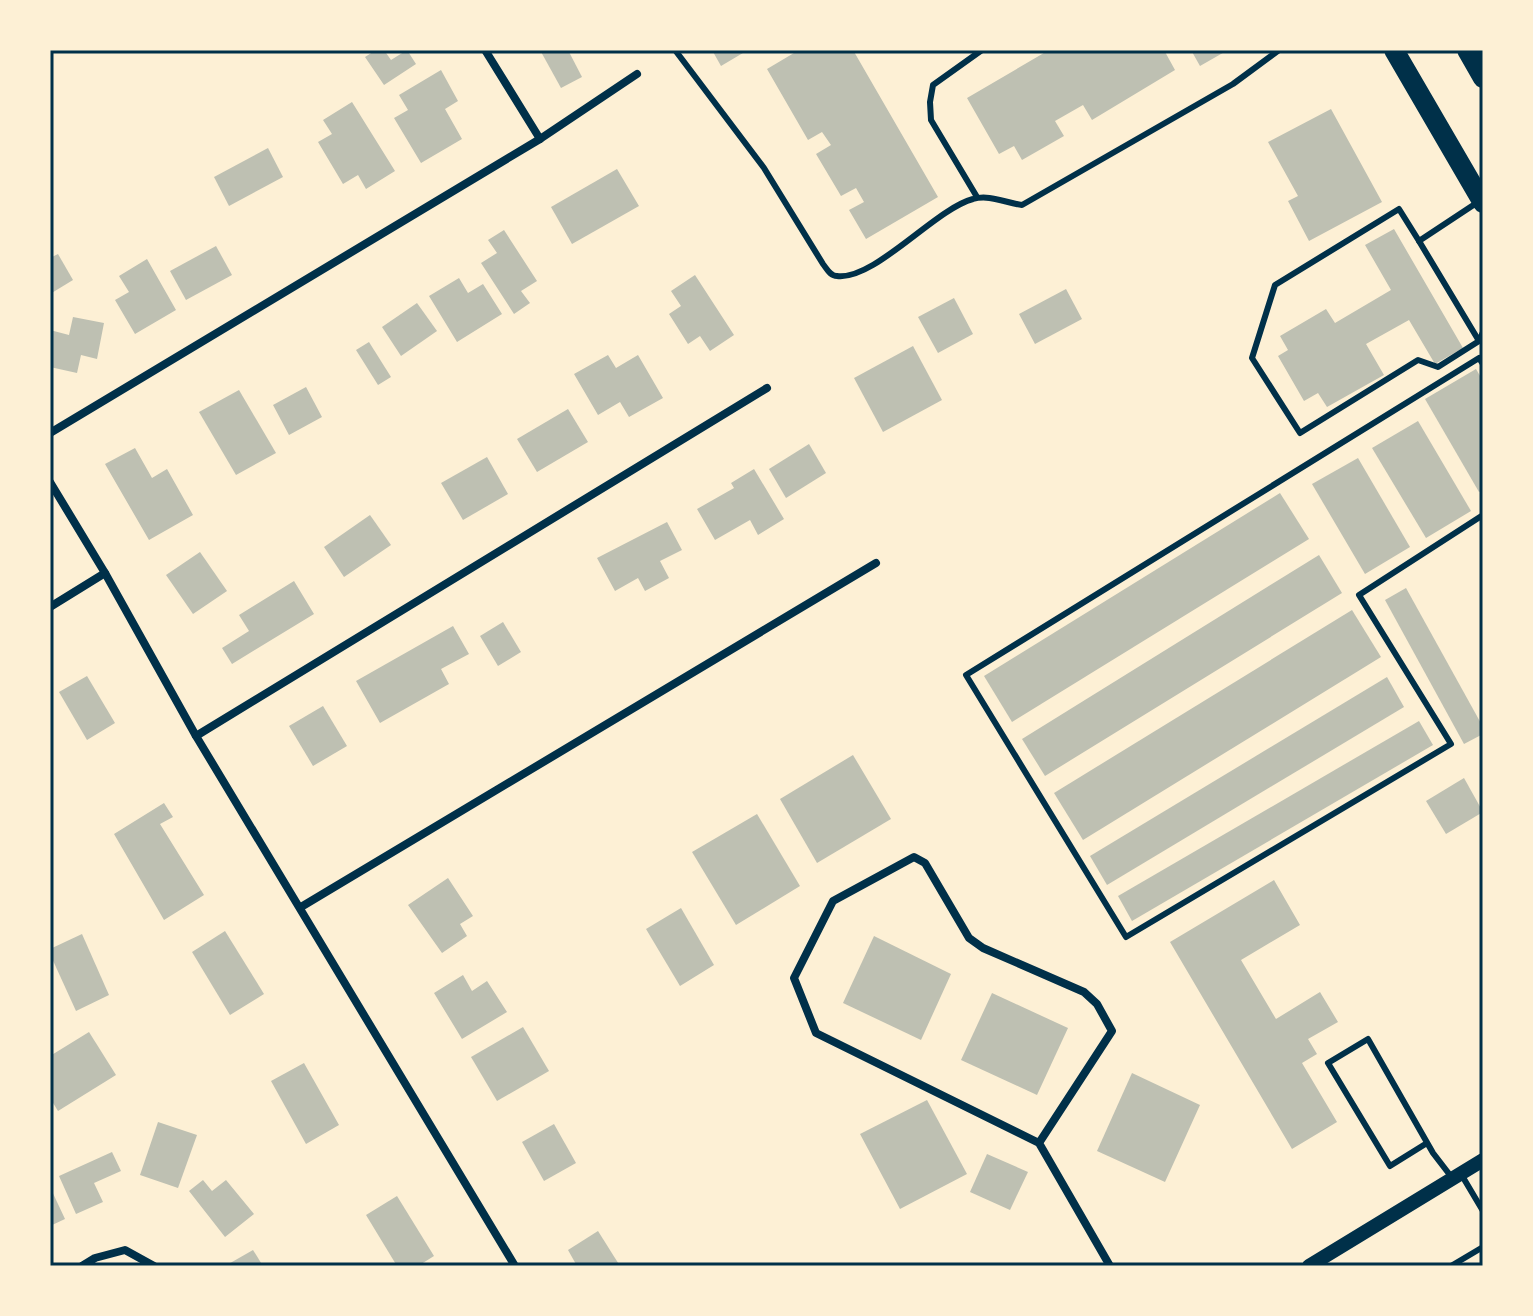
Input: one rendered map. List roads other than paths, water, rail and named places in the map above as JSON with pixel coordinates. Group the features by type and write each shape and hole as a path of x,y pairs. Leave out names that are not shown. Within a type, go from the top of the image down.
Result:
{"main road":[{"path":"1394,50 1482,201"},
{"path":"1467,50 1483,78"}],"street":[{"path":"485,50 540,139"},
{"path":"50,433 540,139 637,74"},
{"path":"196,736 767,388"},
{"path":"50,482 196,736 515,1266"},
{"path":"301,907 876,563"},
{"path":"50,607 105,573"},
{"path":"1039,1143 1112,1031 1097,1004 1084,992 983,948 969,938 925,863 914,857 833,901 794,978 816,1033 1039,1143 1110,1266"},
{"path":"1309,1266 1483,1160"},
{"path":"82,1266 95,1258 125,1250 152,1264"},
{"path":"140,1266 152,1264"}],"lane":[{"path":"675,50 764,168 832,275 838,277 864,270 953,209 977,197 1022,205 1233,84 1279,50"},
{"path":"977,197 931,120 930,102 933,85 982,50"},
{"path":"1419,241 1482,201"},
{"path":"1479,341 1399,209 1275,285 1252,358 1300,433 1418,360 1438,367 1479,341 1483,332"},
{"path":"1483,364 1479,358 966,675 1126,937 1451,744 1359,595 1483,515"},
{"path":"1427,1143 1390,1166 1328,1063 1368,1039 1427,1143 1483,1211"},
{"path":"1451,1266 1483,1247"}]}
